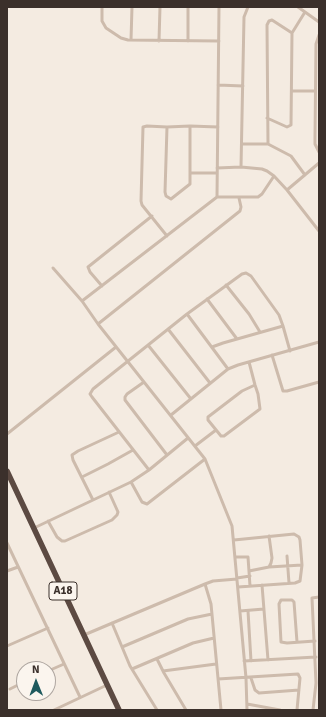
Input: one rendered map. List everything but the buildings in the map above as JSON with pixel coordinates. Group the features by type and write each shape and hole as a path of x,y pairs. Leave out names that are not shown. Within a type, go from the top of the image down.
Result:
{"highway":[{"name":"A18","path":"8,475 119,710"}],"street":[{"path":"102,7 102,18 106,28 121,38 131,40 159,41 219,41"},
{"path":"131,40 132,7"},
{"path":"159,41 160,7"},
{"path":"188,7 188,41"},
{"path":"217,197 219,7"},
{"path":"242,167 244,17 248,7"},
{"path":"298,7 319,22"},
{"path":"268,118 287,126 291,126 292,33 305,12"},
{"path":"268,144 267,25 272,20 292,33"},
{"path":"319,35 316,44 315,91 315,144 319,152"},
{"path":"218,85 242,86"},
{"path":"292,91 315,91"},
{"path":"167,236 142,205 141,201 142,130 145,126 218,127"},
{"path":"167,127 166,196 171,199 188,186 191,181 190,126"},
{"path":"242,144 268,144 291,156 305,175"},
{"path":"287,190 319,163"},
{"path":"217,168 242,167 262,169 274,176 319,231"},
{"path":"190,173 217,173"},
{"path":"82,301 217,197 258,197 262,194 274,176"},
{"path":"98,324 240,211 241,207 239,198"},
{"path":"102,286 90,272 88,267 152,216"},
{"path":"53,268 82,301 98,324 205,459 232,526 246,678 247,710"},
{"path":"149,470 90,394 93,389 187,314 226,285 242,274 246,273 251,276 279,314 284,326 290,350"},
{"path":"226,285 249,314 260,332"},
{"path":"207,299 237,339"},
{"path":"187,314 228,369"},
{"path":"212,348 237,339 284,326"},
{"path":"168,329 210,383"},
{"path":"171,415 228,369 319,342"},
{"path":"148,345 191,398"},
{"path":"7,434 116,347"},
{"path":"272,355 283,391 319,382"},
{"path":"249,362 256,385 261,408 224,436 221,436 208,420 208,417 242,391 256,385"},
{"path":"144,382 127,394 125,400 167,455"},
{"path":"195,446 216,430"},
{"path":"93,500 73,460 72,455 120,432"},
{"path":"34,528 131,482 149,470 188,438"},
{"path":"82,477 133,450"},
{"path":"131,482 142,502 147,504 205,459"},
{"path":"48,521 57,537 62,541 112,520 118,512 109,492"},
{"path":"234,540 294,534 299,536 302,565 300,581 238,587"},
{"path":"269,536 272,558 269,567"},
{"path":"7,543 80,697"},
{"path":"287,556 289,583"},
{"path":"235,557 248,557 250,586"},
{"path":"249,571 269,567 302,565"},
{"path":"7,571 18,567"},
{"path":"84,635 205,584 250,576"},
{"path":"205,584 209,595 212,614 221,710"},
{"path":"262,585 268,660"},
{"path":"313,710 318,683 312,598 319,597"},
{"path":"297,642 294,602 292,600 281,600 279,604 281,642 287,643 315,641"},
{"path":"240,612 264,609"},
{"path":"248,611 252,661"},
{"path":"122,647 188,619 212,614"},
{"path":"112,623 132,669 157,710"},
{"path":"7,646 48,628"},
{"path":"132,669 193,643 214,638"},
{"path":"244,661 316,657"},
{"path":"157,659 186,710"},
{"path":"56,668 64,664"},
{"path":"163,671 216,664"},
{"path":"218,679 298,674 300,678 297,710"},
{"path":"251,678 255,690 259,693 298,690"},
{"path":"54,710 107,685"},
{"path":"10,689 16,686"},
{"path":"247,704 280,710"}]}
